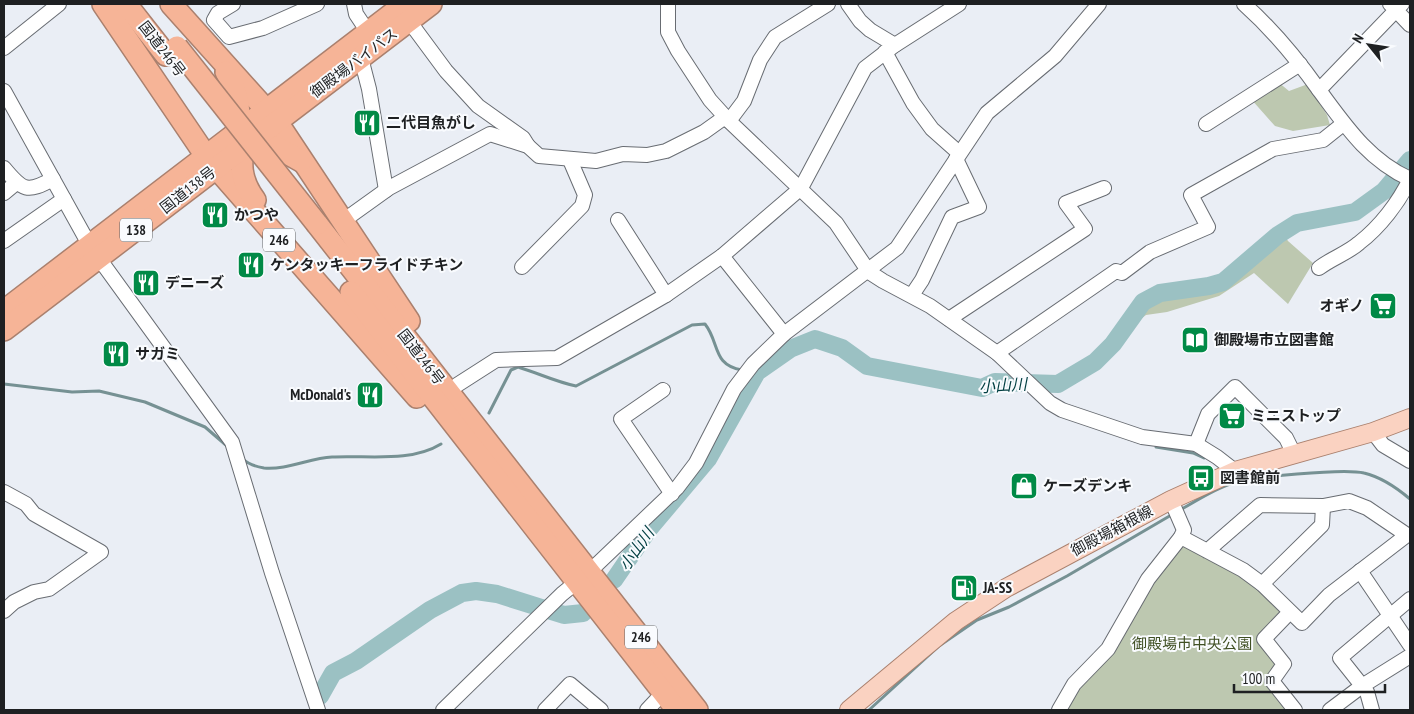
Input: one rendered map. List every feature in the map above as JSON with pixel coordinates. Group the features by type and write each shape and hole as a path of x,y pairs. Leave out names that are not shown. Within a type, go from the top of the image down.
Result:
{"highway":[{"name":"246","path":"104,4 173,108 241,139 309,169 381,280 457,385 483,426 484,451 468,450 399,378 306,271 241,139 174,7"},
{"name":"国道246号","path":"126,4 172,51 311,228 582,577 676,710"},
{"name":"国道246号","path":"144,4 172,51"},
{"name":"御殿場バイパス","path":"241,139 368,32 407,12 431,4"},
{"path":"174,7 230,77 239,109 241,165 244,184 306,271"},
{"name":"御殿場バイパス","path":"241,139 361,58 407,12"},
{"path":"173,108 200,128 286,151 309,169"},
{"name":"国道138号","path":"4,330 95,252 241,139"},
{"name":"国道138号","path":"4,311 95,252"},
{"name":"国道246号","path":"582,577 697,710"}],"main road":[{"name":"御殿場箱根線","path":"849,710 956,621 1006,588 1171,500 1235,471 1373,432 1410,418"}],"street":[{"path":"4,48 59,4"},
{"path":"234,4 218,13 214,20 229,37 263,28 301,7 317,4"},
{"path":"354,4 356,14 368,32"},
{"path":"407,12 446,71 478,106 523,138 528,146 539,156 596,161 623,154 647,155 666,151 683,144 727,119 744,101 760,60 775,37 828,4"},
{"path":"848,4 860,21 890,49 913,103 932,129 957,156 979,207 952,217 922,280 912,295"},
{"path":"457,385 496,360 557,358 666,295 722,256 801,188 865,68 890,49 959,4"},
{"path":"443,710 546,610 672,494 696,463 743,376 753,364 784,334 869,272 897,248 987,113 1055,56 1099,4"},
{"path":"1244,4 1300,64 1342,124 1363,148 1390,168 1409,178 1403,194 1358,244 1332,258 1319,268"},
{"path":"670,5 668,32 710,100 727,119 836,223 869,272 883,282 912,295 997,353 1040,394 1062,410 1110,428 1142,437 1196,444 1235,471"},
{"path":"1320,90 1396,6 1410,25"},
{"path":"361,58 369,89 386,190"},
{"path":"1206,124 1300,64"},
{"path":"4,91 95,252 232,442 272,573 318,710"},
{"path":"997,353 1116,271 1122,273 1150,252 1208,227 1192,195 1273,149 1324,140 1342,124"},
{"path":"343,220 386,190 490,134 528,146"},
{"path":"522,267 582,206 585,194 570,160"},
{"path":"4,168 16,183 25,188 34,190 53,180"},
{"path":"4,193 16,183"},
{"path":"949,319 1085,229 1066,203 1104,188"},
{"path":"4,241 64,199"},
{"path":"618,220 666,295"},
{"path":"722,256 784,334"},
{"path":"1196,444 1208,414 1235,387 1286,438 1294,454"},
{"path":"663,390 621,419 672,494"},
{"path":"1373,432 1383,445 1410,461"},
{"path":"4,492 26,504 34,514 101,552 49,589 34,592 14,602 4,611"},
{"path":"1059,710 1074,684 1108,649 1148,579 1181,537 1184,530 1171,500"},
{"path":"1181,537 1207,552 1243,570 1262,584 1302,623 1329,595 1407,535 1367,508 1349,501 1323,506 1260,505 1207,552"},
{"path":"1262,584 1322,525 1323,506"},
{"path":"1360,571 1410,645"},
{"path":"1372,710 1367,692 1340,658 1410,599"},
{"path":"1289,612 1264,639 1284,664 1272,681 1295,710"},
{"path":"1330,710 1362,686 1410,656"},
{"path":"545,710 570,684 601,710"},
{"path":"647,710 663,693"}],"green space":[{"path":"1278,82 1289,91 1308,84 1327,115 1330,125 1293,131 1275,126 1251,99"},
{"path":"1279,227 1288,241 1313,263 1288,304 1254,273 1219,296 1167,312 1146,315 1089,359 1124,318 1153,289 1224,277"},
{"name":"御殿場市中央公園","path":"1185,546 1244,576 1284,615 1258,639 1278,664 1265,680 1289,710 1063,710 1175,548"}],"waterway":[{"name":"小山川","path":"614,580 649,529 708,459 757,372 790,349 815,339 842,348 867,366 982,388 995,382 1058,384 1095,362 1113,344 1143,302 1160,293 1209,286 1223,282 1278,235 1297,223 1355,212 1384,191 1410,160"},
{"path":"489,413 511,370 518,367 576,386 692,325 705,324 710,331 721,358 732,367 742,370"},
{"path":"4,384 72,392 99,391 145,402 205,427 227,446"},
{"path":"243,459 256,466 273,468 332,457 402,456 416,454 441,444"},
{"path":"1156,447 1193,453 1204,458"},
{"path":"1178,511 1210,493 1240,481 1318,472 1364,473 1388,483 1410,499"},
{"path":"869,710 939,646 977,620 1009,607 1067,576 1173,514"},
{"name":"小山川","path":"320,696 333,673 356,661 430,610 462,593 476,591 497,594 564,615 583,613"}],"place":[{"name":"二代目魚がし","path":"367,123"},
{"name":"かつや","path":"215,215"},
{"name":"ケンタッキーフライドチキン","path":"251,265"},
{"name":"デニーズ","path":"146,283"},
{"name":"オギノ","path":"1383,306"},
{"name":"御殿場市立図書館","path":"1195,340"},
{"name":"サガミ","path":"116,354"},
{"name":"McDonald's","path":"370,395"},
{"name":"ミニストップ","path":"1232,416"},
{"name":"図書館前","path":"1201,478"},
{"name":"ケーズデンキ","path":"1024,486"},
{"name":"JA-SS","path":"964,588"}]}
